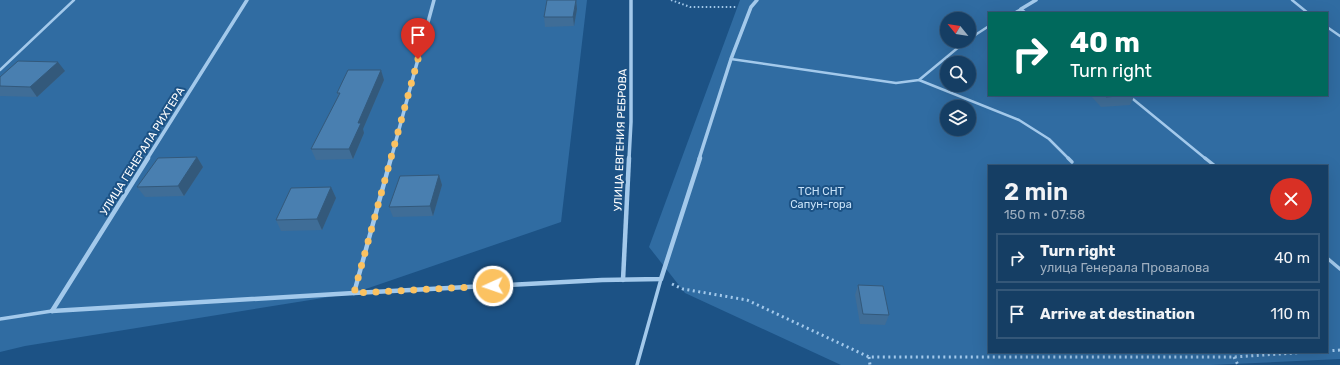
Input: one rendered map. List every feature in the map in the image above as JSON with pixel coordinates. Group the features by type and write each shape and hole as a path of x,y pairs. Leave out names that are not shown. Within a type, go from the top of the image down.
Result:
{"street":[{"name":"УЛИЦА ГЕНЕРАЛА РИХТЕРА","path":"52,312 247,0"},
{"path":"354,293 434,0"},
{"name":"УЛИЦА ЕВГЕНИЯ РЕБРОВА","path":"623,280 631,122 631,0"},
{"path":"52,312 354,293 661,279 731,59 751,7 758,0"},
{"path":"1021,9 1036,0"}],"lane":[{"path":"0,70 74,0"},
{"path":"1292,0 1307,12"},
{"path":"1016,12 1021,9 1025,12"},
{"path":"976,34 988,27"},
{"path":"1328,28 1340,36"},
{"path":"919,80 958,48"},
{"path":"731,59 896,83 919,80 1019,120 1049,139 1072,162"},
{"path":"1129,96 1214,165"},
{"path":"1328,259 1340,269"},
{"path":"638,365 661,279"},
{"path":"0,319 52,312"}],"path":[{"path":"671,0 690,7 751,7"},
{"path":"661,279 683,289 747,300 869,357 1234,357 1294,353"},
{"path":"1328,351 1340,350"},
{"path":"869,357 870,365"},
{"path":"1234,357 1238,365"}],"green space":[{"path":"0,0 587,0 561,222 354,293 25,346 0,352"},
{"name":"ТСН СНТ Сапун-гора","path":"740,0 1340,0 1340,359 1211,365 841,365 685,293 649,247"}],"building":[{"path":"547,0 576,0 573,17 544,17"},
{"path":"18,61 58,62 30,87 0,86 0,77"},
{"path":"348,70 381,70 358,123 361,123 349,149 311,149 340,93 337,93"},
{"path":"197,157 178,186 137,187 158,158"},
{"path":"439,175 430,206 389,207 400,176"},
{"path":"331,187 317,219 276,220 291,188"},
{"path":"858,285 883,286 889,315 863,314"}],"route":[{"path":"418,59 354,293 493,286"}]}
